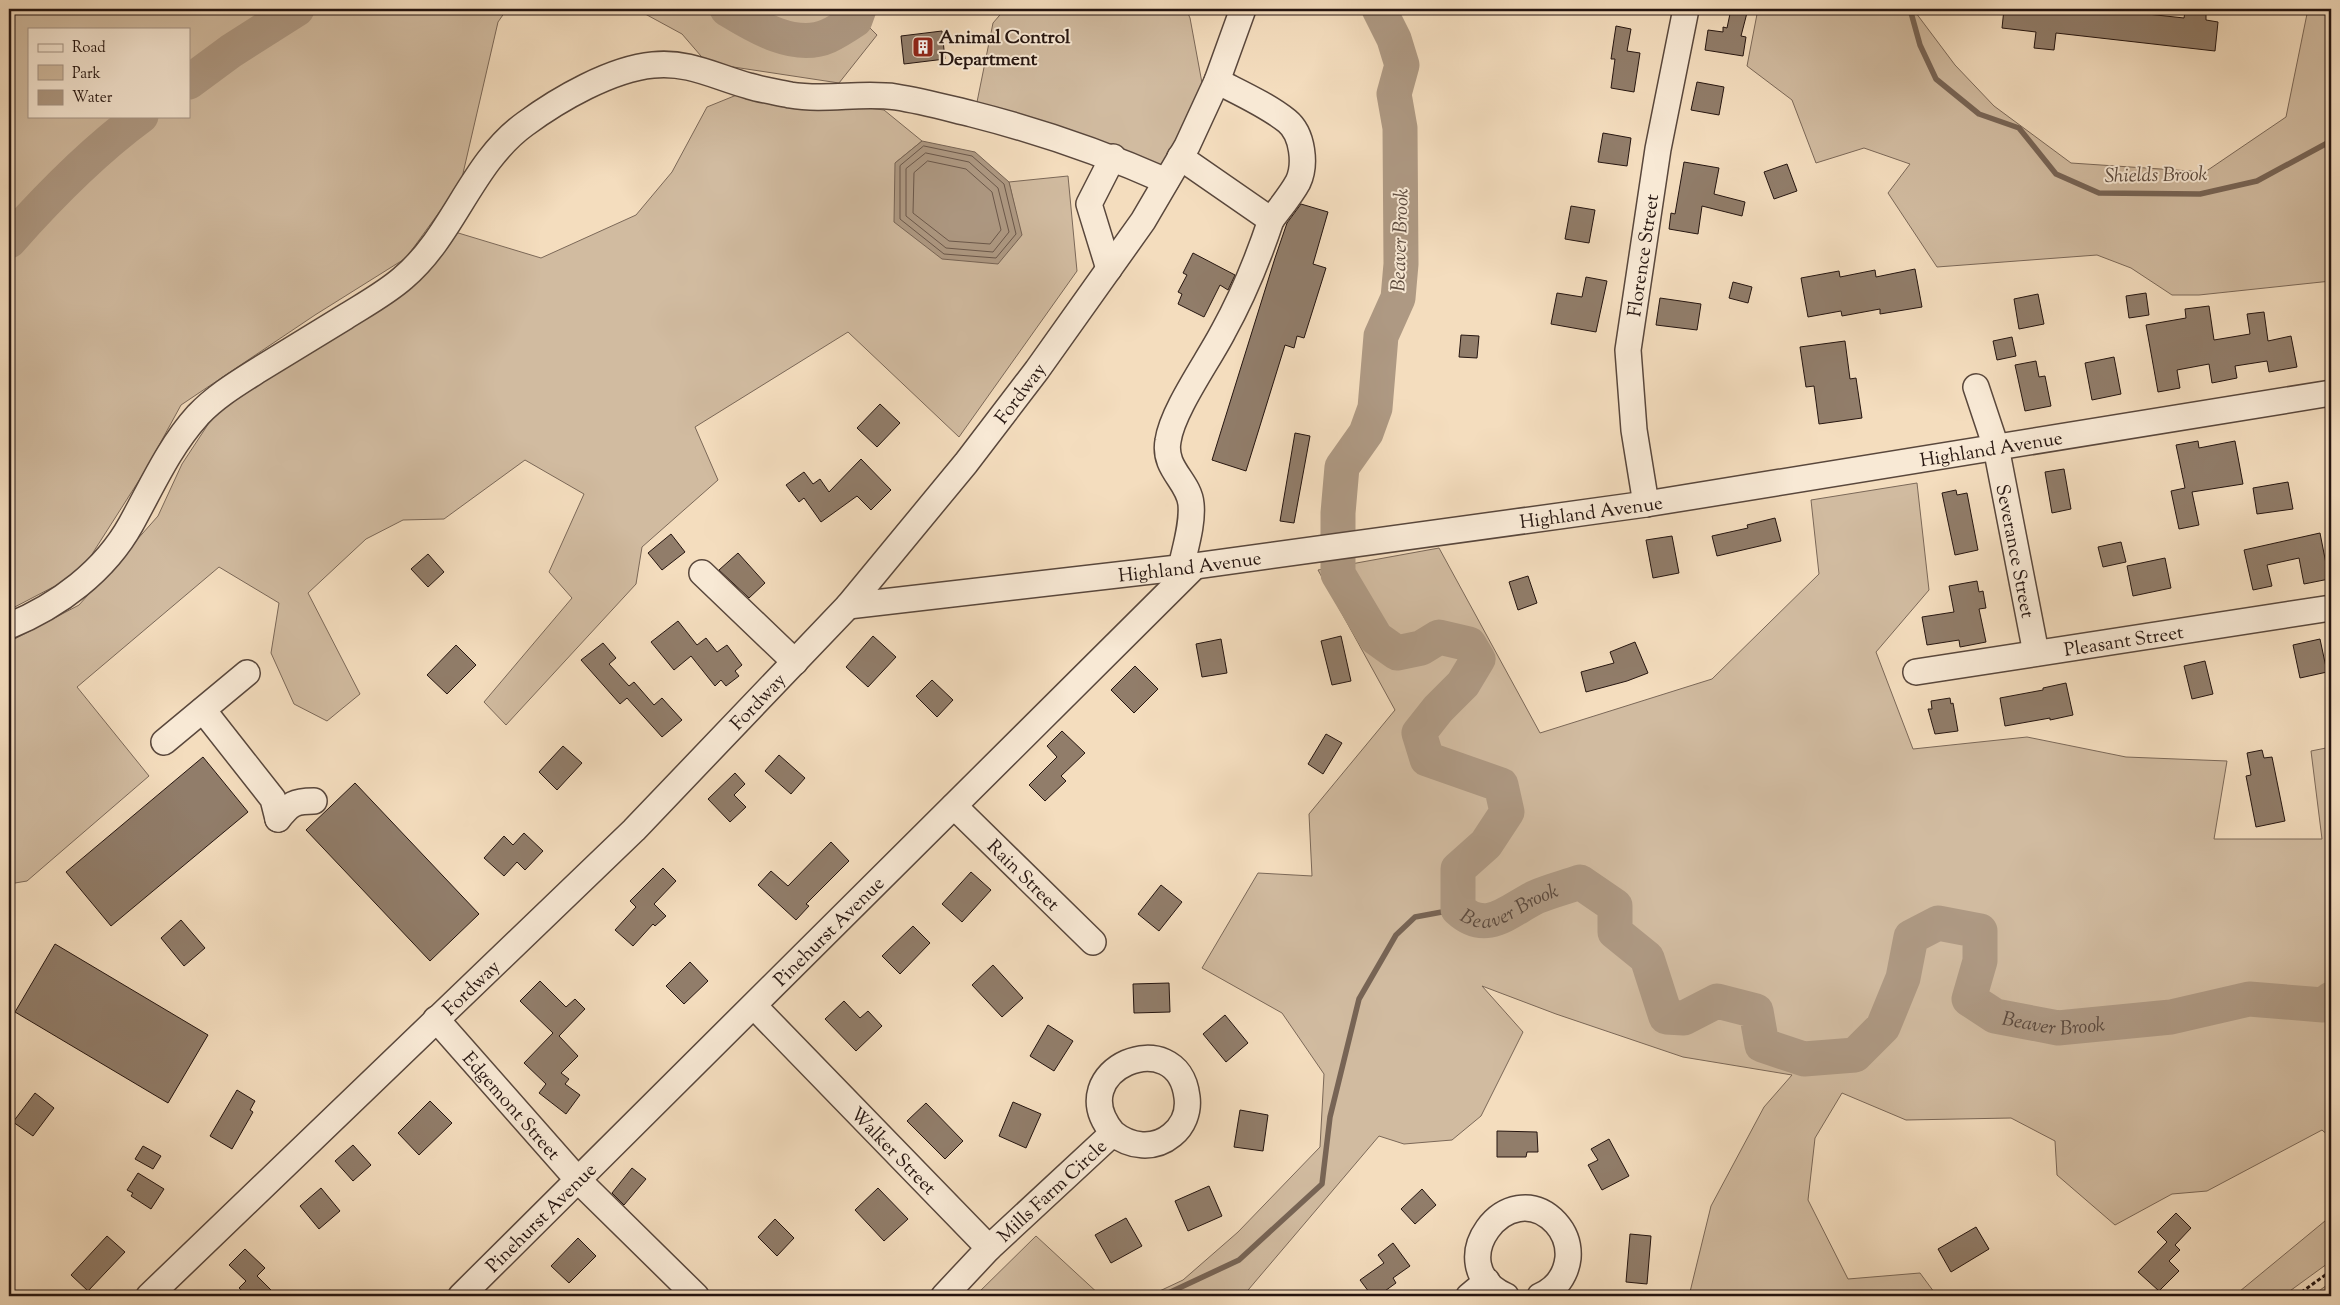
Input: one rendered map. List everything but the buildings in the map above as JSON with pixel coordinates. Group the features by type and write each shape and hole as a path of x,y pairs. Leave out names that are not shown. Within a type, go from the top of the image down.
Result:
{"street":[{"name":"Fordway","path":"149,1296 634,830 848,606 966,463 1037,370 1143,220 1180,157 1217,81 1243,9"},
{"name":"Florence Street","path":"1646,504 1634,430 1628,350 1658,149 1686,9"},
{"path":"9,626 58,601 99,567 130,527 170,453 204,408 232,386 397,284 423,258 482,169 508,138 556,103 597,83 640,66 674,64 688,66 749,86 797,96 849,98 885,96 923,102 1023,128 1112,157 1166,181"},
{"path":"1188,567 1191,503 1186,490 1172,470 1168,441 1178,411 1222,334 1253,273 1271,220 1298,182 1302,167 1301,148 1296,134 1288,122 1217,81"},
{"path":"1109,269 1089,204 1112,157"},
{"path":"1180,157 1271,220"},
{"name":"Severance Street","path":"1976,387 1996,447 2036,653"},
{"name":"Highland Avenue","path":"848,606 1188,567 1646,504 2331,393"},
{"name":"Pinehurst Avenue","path":"461,1296 954,806 1188,567"},
{"path":"702,573 795,662"},
{"name":"Pleasant Street","path":"1916,672 2331,608"},
{"path":"164,742 247,673"},
{"path":"203,710 273,799 278,819 289,806 300,801 314,801"},
{"name":"Rain Street","path":"954,806 1093,942"},
{"name":"Walker Street","path":"754,1006 989,1248"},
{"name":"Edgemont Street","path":"436,1019 578,1180 696,1296"},
{"name":"Mills Farm Circle","path":"989,1248 1113,1133"},
{"path":"1506,1296 1493,1288 1478,1289 1482,1273 1478,1254 1482,1236 1493,1221 1509,1212 1528,1210 1537,1211 1554,1221 1564,1236 1568,1254 1568,1264 1560,1281 1554,1288 1540,1296"},
{"path":"944,1296 989,1248"}],"path":[{"path":"2296,1296 2331,1271"}],"green space":[{"path":"9,9 507,9 498,22 461,182 406,258 315,315 181,405 145,471 80,573 9,610"},
{"path":"636,9 882,9 865,23 877,35 839,83 707,63 682,34"},
{"path":"1005,9 1186,9 1190,18 1202,83 1162,169 976,107 993,23"},
{"path":"1758,9 1913,9 1955,65 1994,106 2071,163 2205,172 2286,117 2308,9 2331,9 2331,281 2199,295 2172,295 2131,268 2097,255 1937,267 1888,193 1910,164 1864,148 1816,163 1792,100 1747,66"},
{"path":"744,92 884,110 922,141 895,163 1021,235 1009,182 1068,176 1077,271 959,437 848,332 695,427 718,480 642,547 636,584 506,725 484,702 572,598 549,572 584,494 525,460 444,519 403,520 366,539 308,593 360,694 327,721 294,704 271,653 279,603 219,567 77,687 149,776 27,881 9,884 9,642 79,605 158,516 182,464 224,400 455,232 541,258 636,215 672,172 707,107"},
{"path":"1917,483 1929,590 1876,652 1913,749 2027,737 2126,757 2227,761 2214,839 2322,839 2311,751 2331,747 2331,1138 2322,1130 2207,1191 2172,1194 2115,1225 2057,1175 2055,1141 2011,1118 1906,1120 1842,1093 1815,1138 1808,1200 1848,1279 1920,1273 1937,1296 1689,1296 1711,1206 1764,1107 1792,1075 1683,1057 1556,1014 1482,986 1523,1032 1481,1116 1452,1140 1404,1144 1379,1136 1243,1296 1149,1296 1183,1280 1238,1232 1320,1147 1324,1074 1282,1013 1202,968 1258,873 1312,876 1309,814 1395,710 1318,570 1439,548 1540,733 1712,679 1819,574 1811,500"},
{"path":"2331,1216 2331,1261 2283,1296 2234,1296"},
{"path":"1036,1236 1101,1296 975,1296"},
{"path":"2331,1282 2331,1296 2312,1296"}],"water":[{"path":"922,141 975,152 1009,182 1022,235 998,264 942,259 894,222 895,163"}],"waterway":[{"name":"Beaver Brook","path":"190,81 231,51 297,9"},
{"name":"Beaver Brook","path":"727,9 763,29 789,39 802,40 815,40 835,33 855,20 859,9"},
{"name":"Beaver Brook","path":"1379,9 1394,39 1402,65 1394,94 1400,128 1401,264 1398,298 1381,336 1375,408 1366,433 1342,467 1338,513 1338,574 1376,638 1397,653 1421,648 1439,637 1469,644 1478,659 1463,684 1438,709 1419,733 1427,759 1501,785 1507,812 1486,844 1458,869 1458,909 1469,917 1479,920 1498,918 1536,897 1580,882 1615,906 1615,932 1647,958 1666,1017 1684,1018 1717,1001 1756,1011 1762,1045 1804,1059 1855,1055 1883,1027 1903,978 1911,937 1938,923 1980,931 1980,961 1969,999 1995,1016 2058,1028 2171,1017 2249,999 2323,1005 2331,999"},
{"name":"Shields Brook","path":"1910,9 1920,45 1936,79 1979,114 2019,128 2056,174 2099,193 2200,194 2257,181 2331,141"},
{"name":"Beaver Brook","path":"9,241 72,175 105,144 138,118"},
{"path":"1162,1296 1239,1260 1322,1184 1330,1117 1359,999 1396,935 1415,917 1458,909"}],"place":[{"name":"Animal Control Department","path":"923,47"}]}
